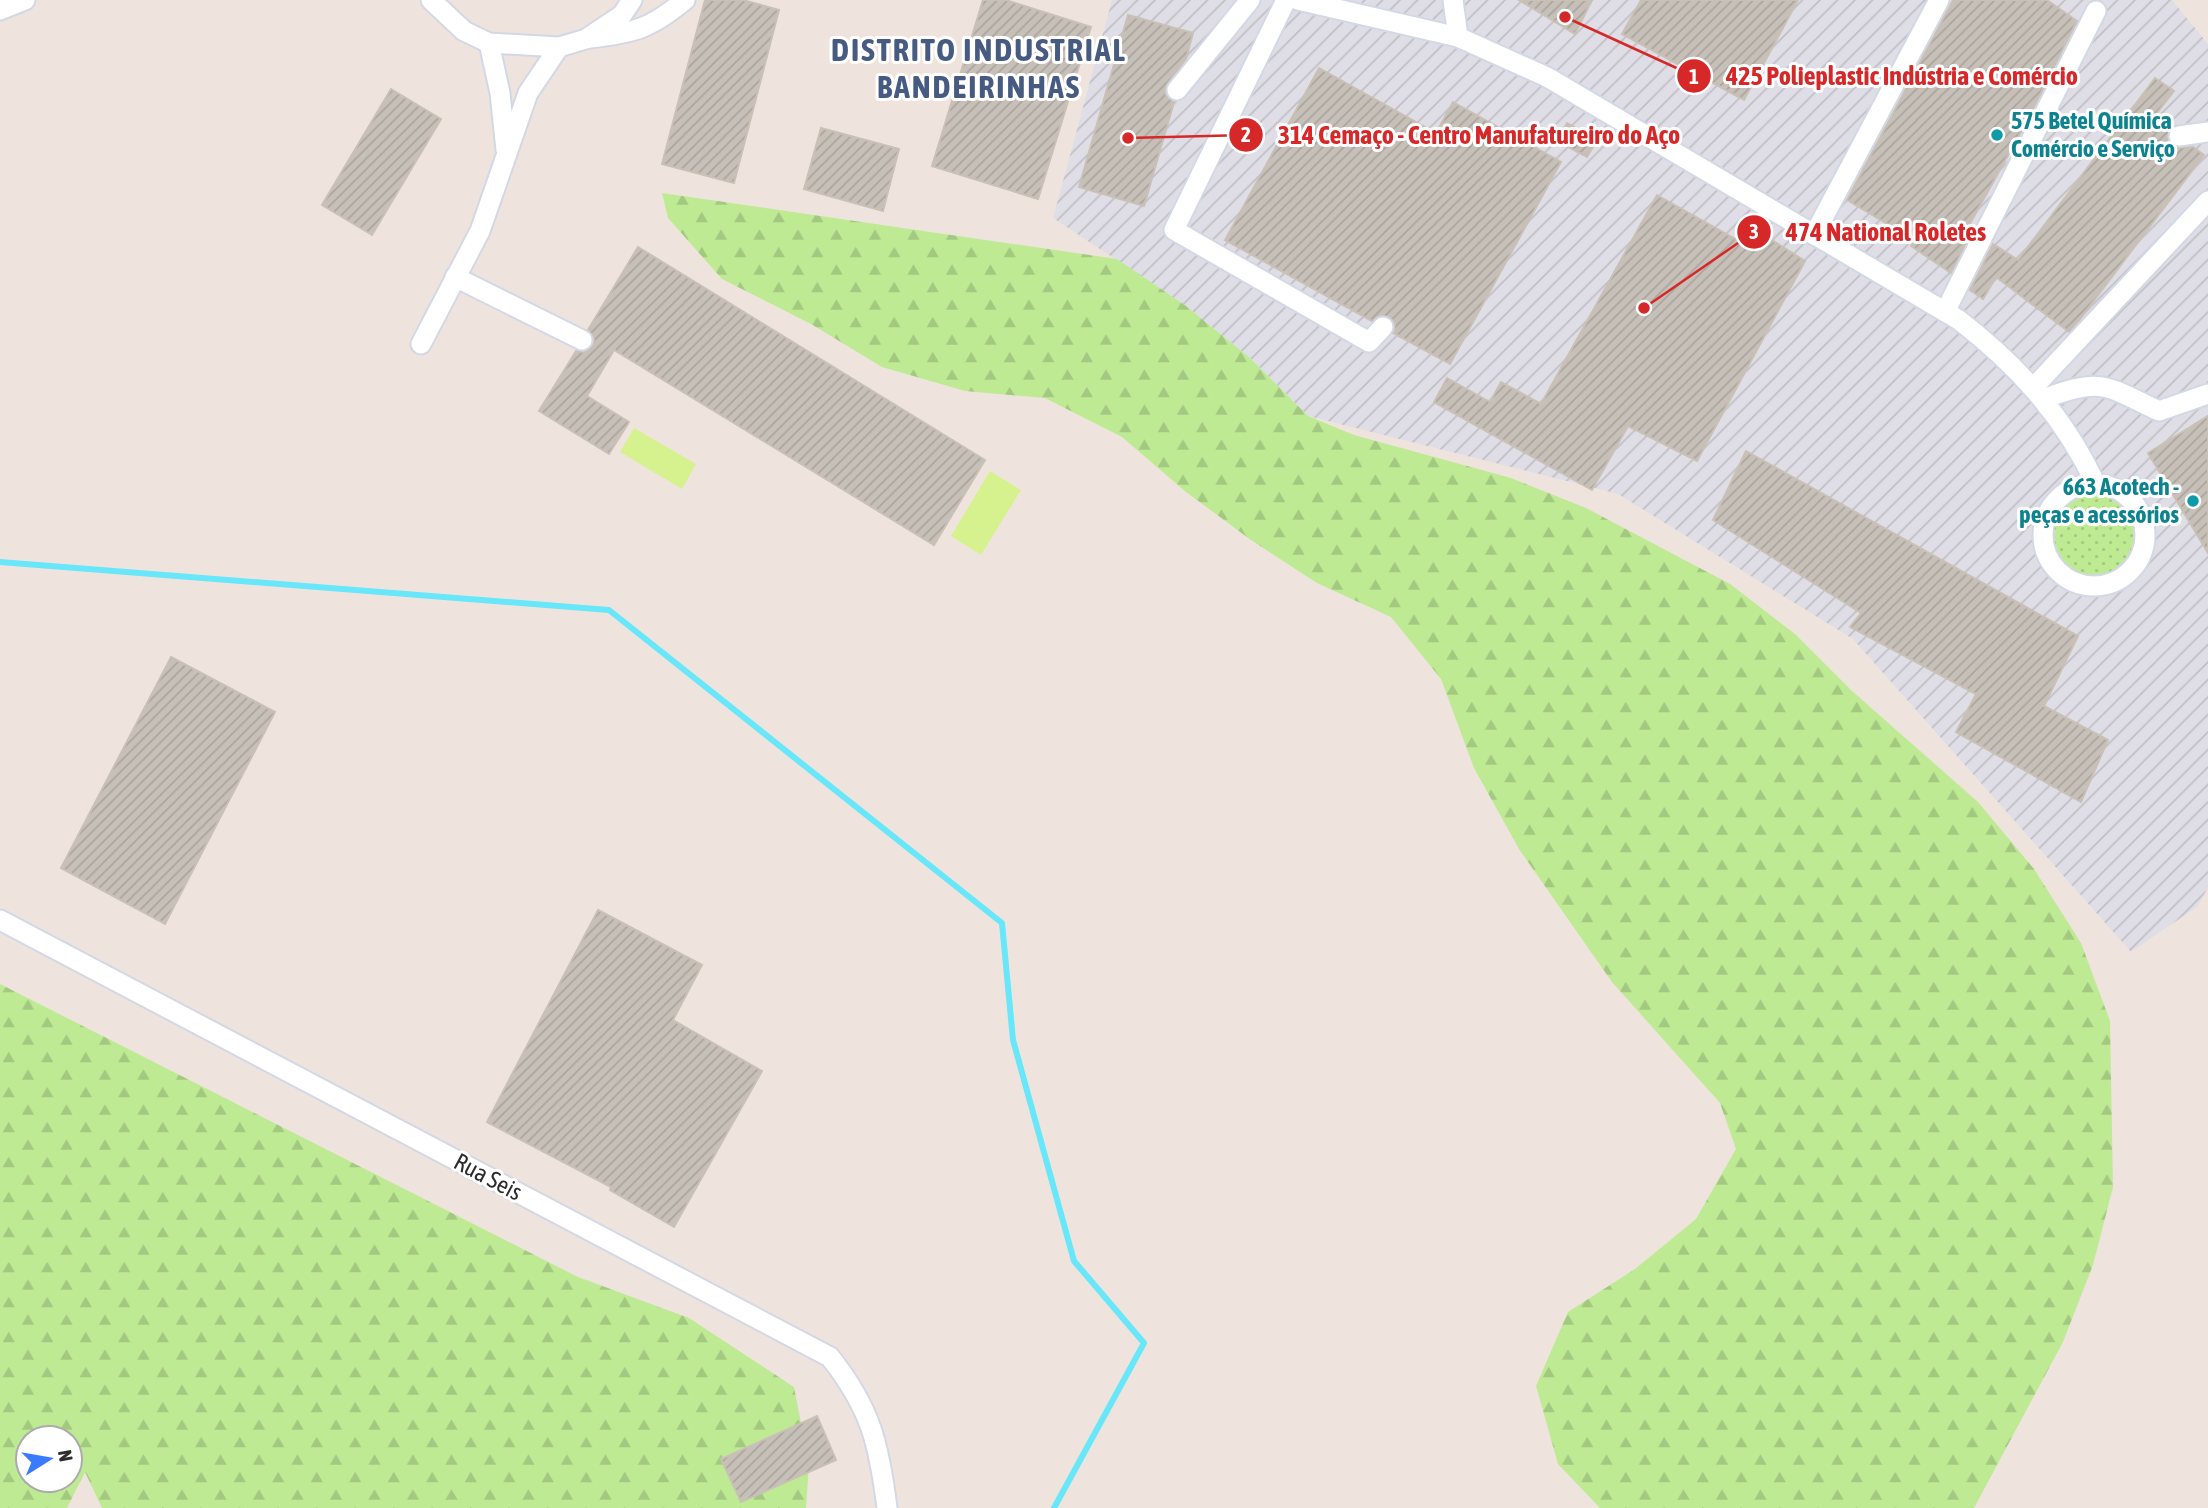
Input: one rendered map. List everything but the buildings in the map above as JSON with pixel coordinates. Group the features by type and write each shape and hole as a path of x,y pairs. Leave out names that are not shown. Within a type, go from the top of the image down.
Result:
{"street":[{"path":"0,10 25,0"},
{"path":"431,0 464,31 489,43 559,47 646,27 659,22 685,0"},
{"path":"586,39 622,15 632,0"},
{"path":"1177,90 1250,0"},
{"path":"1286,0 1174,230 1370,342 1383,327"},
{"path":"1298,0 1458,37 1547,77 1945,312 2003,354 2038,394 2080,452 2095,483"},
{"path":"1453,0 1458,37"},
{"path":"1814,235 1939,0"},
{"path":"1945,312 2096,11"},
{"path":"489,43 500,93 507,158"},
{"path":"421,344 480,231 527,93 559,47"},
{"path":"2179,136 2208,132"},
{"path":"2038,394 2208,201"},
{"path":"454,278 582,340"},
{"path":"2038,394 2082,384 2109,387 2159,411 2208,394"},
{"path":"2095,483 2112,487 2127,496 2138,508 2144,524 2145,540 2132,570 2103,586 2087,586 2071,582 2057,572 2047,558 2043,541 2044,523 2050,507 2062,494 2077,486 2095,483"},
{"name":"Rua Seis","path":"0,920 830,1357 851,1386 871,1424 879,1447 887,1508"}],"shaded area":[{"path":"1112,0 2172,0 2208,44 2208,887 2198,906 2131,952 1853,639 1618,494 1308,416 1250,358 1186,306 1053,218"}],"green space":[{"path":"662,193 1117,259 1186,306 1250,358 1308,416 1354,435 1511,478 1586,508 1730,584 1795,634 1852,691 1978,802 2034,869 2081,943 2110,1021 2113,1187 2093,1265 2063,1342 1974,1508 1600,1508 1558,1464 1536,1386 1568,1312 1635,1269 1696,1219 1736,1149 1720,1103 1612,982 1519,849 1474,768 1441,679 1391,617 1317,583 1251,540 1186,492 1122,437 1045,398 965,391 882,367 811,324 722,279 668,218"},
{"path":"634,428 696,464 682,489 620,452"},
{"path":"990,471 1021,490 981,555 951,536"},
{"path":"2094,494 2110,497 2123,506 2132,519 2135,535 2132,551 2123,564 2110,573 2094,576 2078,573 2065,564 2056,551 2053,535 2056,519 2065,506 2078,497"},
{"path":"0,984 578,1277 689,1318 794,1387 809,1464 806,1508 102,1508 85,1472 84,1474 84,1424 14,1424 14,1494 74,1494 67,1508 0,1508"}],"waterway":[{"path":"0,562 609,610 1002,923 1013,1040 1074,1261 1144,1343 1054,1508"}],"place":[{"name":"425 Polieplastic Indústria e Comércio","path":"1565,17"},
{"name":"575 Betel Química Comércio e Serviço","path":"1997,135"},
{"name":"314 Cemaço - Centro Manufatureiro do Aço","path":"1128,138"},
{"name":"474 National Roletes","path":"1644,308"},
{"name":"663 Acotech - peças e acessórios","path":"2193,501"}],"district":[{"name":"DISTRITO INDUSTRIAL BANDEIRINHAS","path":"979,68"}]}
